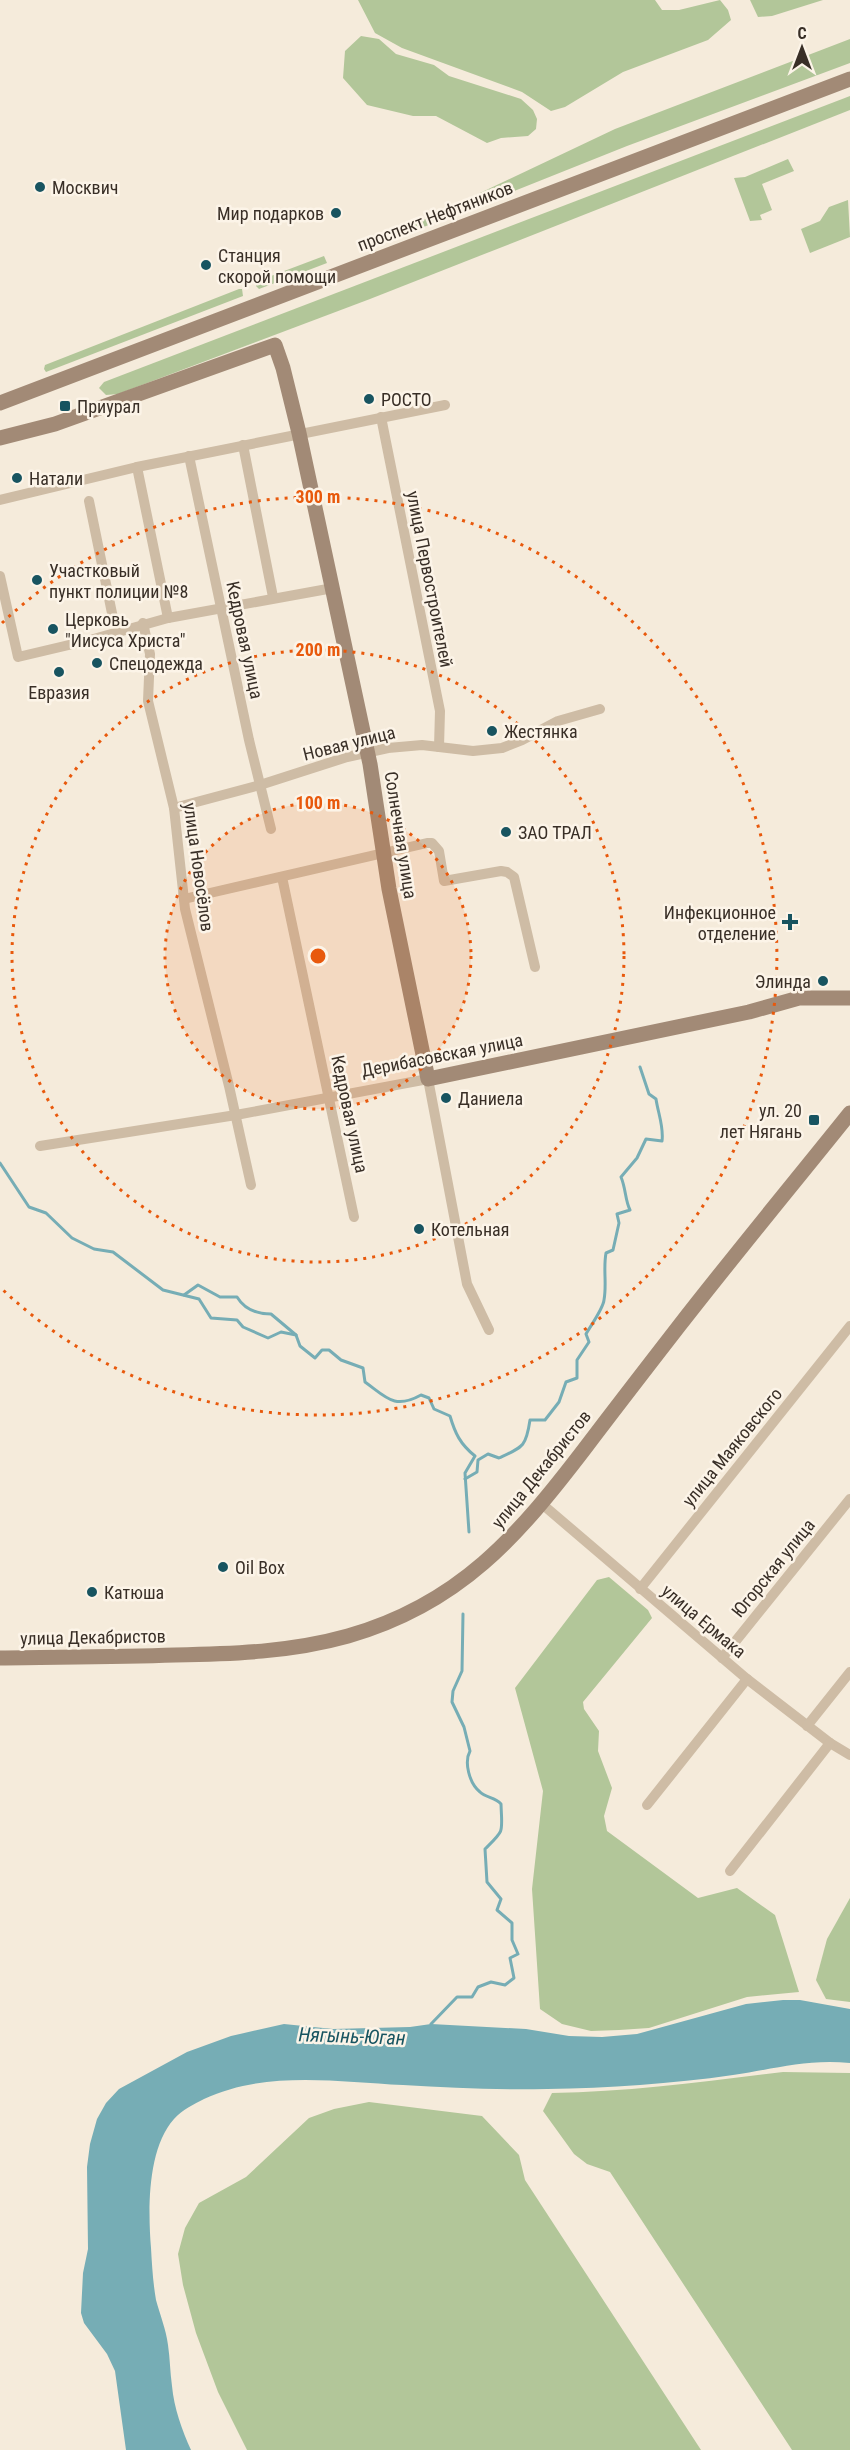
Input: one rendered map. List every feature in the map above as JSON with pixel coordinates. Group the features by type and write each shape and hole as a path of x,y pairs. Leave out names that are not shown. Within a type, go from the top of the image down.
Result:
{"main road":[{"name":"проспект Нефтяников","path":"0,403 850,79"},
{"name":"Солнечная улица","path":"0,438 66,421 275,345 284,368 333,588 367,752 385,853 389,890 428,1079"},
{"name":"Дерибасовская улица","path":"428,1079 749,1012 786,1000 850,998"},
{"name":"улица Декабристов","path":"0,1658 236,1654 292,1648 348,1636 392,1621 458,1585 502,1547 542,1504 694,1306 850,1113"}],"street":[{"path":"0,500 137,467 445,405"},
{"name":"улица Первостроителей","path":"381,417 440,711 439,747"},
{"path":"243,445 273,597"},
{"name":"Кедровая улица","path":"189,456 249,740 271,829"},
{"path":"137,467 168,618"},
{"path":"89,501 113,618"},
{"path":"0,576 18,657 90,640 143,623 273,597 333,588"},
{"name":"улица Новосёлов","path":"143,623 150,654 148,701 174,808 184,899 251,1185"},
{"name":"Новая улица","path":"174,808 260,785 367,752 406,745 473,751 502,748 558,721 600,709"},
{"path":"184,899 432,843 439,851 444,881 501,871 511,874 517,888 535,967"},
{"name":"Кедровая улица","path":"282,877 354,1217"},
{"name":"Дерибасовская улица","path":"40,1146 236,1115 428,1079"},
{"name":"Солнечная улица","path":"428,1079 467,1284 489,1330"},
{"name":"улица Маяковского","path":"640,1589 850,1326"},
{"name":"Югорская улица","path":"722,1658 850,1499"},
{"name":"улица Ермака","path":"542,1504 747,1679 830,1743 850,1755"},
{"path":"807,1726 850,1672"},
{"path":"647,1805 747,1679"},
{"path":"730,1871 830,1743"}],"green space":[{"path":"358,0 655,0 662,10 679,10 720,0 728,10 731,20 708,40 623,72 565,107 551,111 522,92 402,48 375,33"},
{"path":"750,0 823,0 772,16 758,17"},
{"path":"361,36 379,39 396,54 434,65 449,76 521,99 533,110 537,119 536,129 528,136 501,138 487,143 436,116 413,116 367,105 343,78 345,51"},
{"path":"850,39 850,63 627,146 386,242 383,239 615,129"},
{"path":"850,96 850,110 370,299 118,394 106,395 99,388 104,382"},
{"path":"788,159 794,171 762,184 772,210 760,215 762,220 750,221 734,178 745,177"},
{"path":"848,200 850,237 810,253 801,229 820,221 829,207"},
{"path":"324,256 327,263 259,289 256,286 257,282 263,279"},
{"path":"242,289 243,296 46,372 44,369 45,365"},
{"path":"609,1577 648,1610 652,1618 583,1702 584,1709 599,1731 598,1751 612,1788 604,1816 607,1831 698,1898 737,1888 775,1915 799,1992 747,1997 649,2028 619,2030 591,2031 562,2024 540,2009 532,1889 543,1791 515,1688 597,1580"},
{"path":"850,1898 850,2002 826,1999 816,1980 827,1939"},
{"path":"783,2072 850,2073 850,2450 792,2450 610,2172 587,2164 574,2154 543,2111 552,2093 639,2088"},
{"path":"369,2102 482,2116 519,2155 525,2180 701,2450 247,2450 218,2392 196,2333 183,2285 178,2254 185,2228 199,2203 246,2177 309,2118 334,2109"}],"water":[{"name":"Нягынь-Юган","path":"800,2000 850,2009 850,2063 805,2063 686,2081 570,2088 493,2089 327,2080 277,2081 228,2090 184,2110 165,2132 159,2147 151,2181 150,2216 156,2300 167,2339 175,2402 191,2450 126,2450 115,2371 107,2354 84,2323 81,2313 83,2273 88,2249 87,2167 90,2144 97,2119 106,2103 119,2089 187,2052 231,2036 284,2024 333,2029 410,2027 431,2024 526,2029 569,2036 602,2037 637,2034 746,2004"}],"waterway":[{"path":"465,1479 477,1472 478,1460 488,1454 499,1458 522,1445 527,1436 530,1420 545,1420 559,1402 566,1382 577,1378 577,1360 589,1342 586,1334 603,1304 606,1253 613,1250 619,1223 617,1214 630,1210 621,1177 637,1158 646,1139 662,1141 662,1125 656,1099 649,1094 640,1067"},
{"path":"0,1163 29,1207 46,1213 72,1238 94,1249 113,1252 163,1290 199,1299 211,1318 237,1320 243,1327 268,1338 281,1332 296,1335 300,1346 315,1358 322,1350 329,1350 341,1360 363,1368 365,1382 391,1400 404,1401 421,1395 429,1398 434,1409 450,1416 459,1438 475,1456 465,1473 469,1532"},
{"path":"184,1295 198,1285 220,1297 237,1297 252,1310 271,1314 296,1335"},
{"path":"431,2024 457,1997 472,1997 478,1987 491,1982 505,1985 514,1978 510,1958 518,1954 512,1940 512,1923 497,1910 501,1899 487,1882 485,1849 501,1830 501,1804 482,1794 470,1778 467,1761 470,1751 464,1727 452,1702 453,1691 462,1671 463,1614"}],"place":[{"name":"Москвич","path":"40,187"},
{"name":"Мир подарков","path":"336,213"},
{"name":"Станция скорой помощи","path":"206,265"},
{"name":"РОСТО","path":"369,399"},
{"name":"Приурал","path":"65,406"},
{"name":"Натали","path":"17,478"},
{"name":"Участковый пункт полиции №8","path":"37,580"},
{"name":"Церковь \"Иисуса Христа\"","path":"53,629"},
{"name":"Спецодежда","path":"97,663"},
{"name":"Евразия","path":"59,672"},
{"name":"Жестянка","path":"492,731"},
{"name":"ЗАО ТРАЛ","path":"506,832"},
{"name":"Инфекционное отделение","path":"790,922"},
{"name":"Элинда","path":"823,981"},
{"name":"Даниела","path":"446,1098"},
{"name":"ул. 20 лет Нягань","path":"814,1120"},
{"name":"Котельная","path":"419,1229"},
{"name":"Oil Box","path":"223,1567"},
{"name":"Катюша","path":"92,1592"}]}
